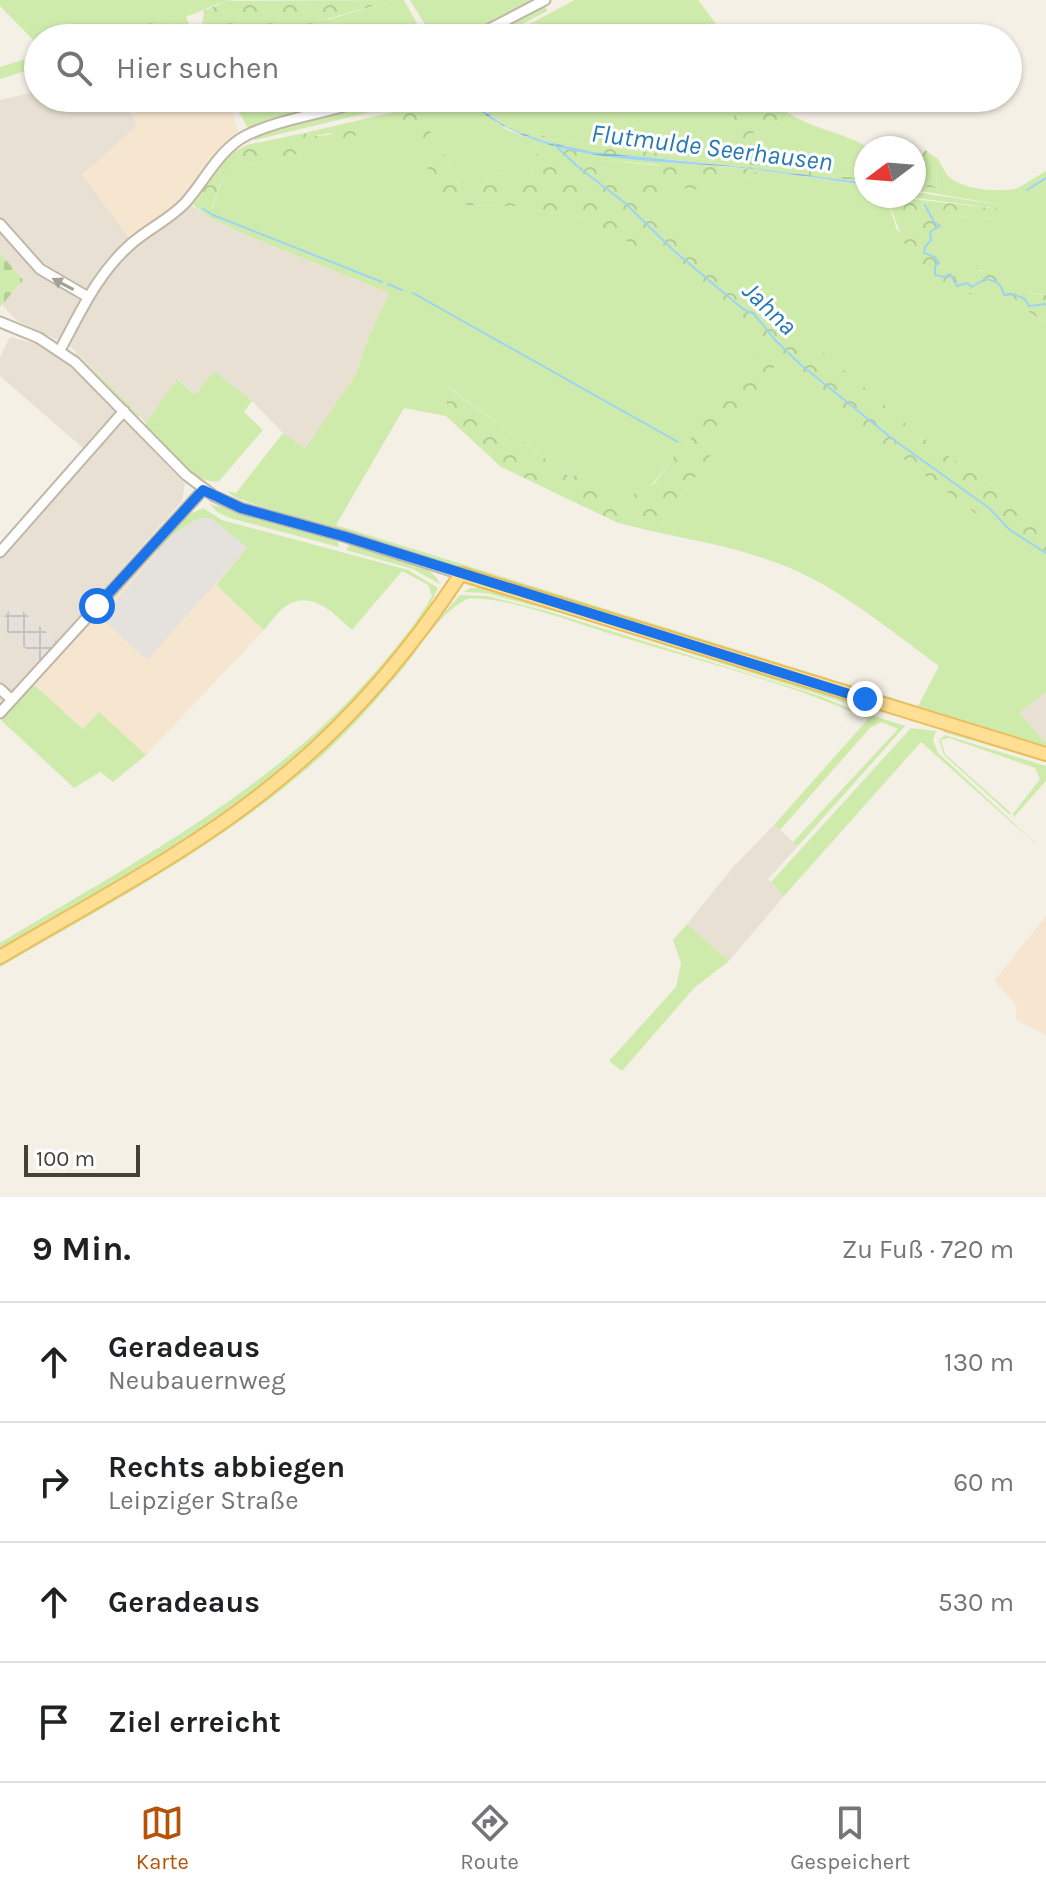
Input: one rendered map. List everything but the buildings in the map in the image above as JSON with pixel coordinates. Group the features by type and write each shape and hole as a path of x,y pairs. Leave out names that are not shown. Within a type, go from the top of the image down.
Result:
{"main road":[{"path":"0,957 173,853 277,781 361,701 430,618 461,574 1046,754"}],"street":[{"path":"499,24 545,0"},
{"path":"60,350 88,297 113,261 183,205 216,162 245,136 324,112"},
{"path":"0,224 40,269 88,297"},
{"path":"0,322 60,350 203,490 227,503 461,574"},
{"path":"0,552 124,411"},
{"path":"0,713 203,490"},
{"path":"0,689 12,700"}],"shaded area":[{"path":"24,94 24,112 132,114 137,126 82,175 129,237 183,199 208,217 253,238 389,293 368,338 356,374 305,450 283,433 252,401 195,395 178,379 146,423 71,347 16,320 2,305 23,280 0,253 0,100"},
{"path":"232,112 239,133 223,146 183,199 129,238 82,175 137,126 132,114"},
{"path":"10,337 37,344 69,363 185,484 182,501 57,642 15,605 0,621 0,545 84,449 0,376 0,357"},
{"path":"192,511 211,518 247,548 216,585 264,630 146,755 99,713 83,729 33,684 180,519"},
{"path":"199,518 211,518 247,548 147,660 101,618 171,536"},
{"path":"15,604 57,642 40,661 0,626 0,621"},
{"path":"0,626 40,661 0,706"},
{"path":"1046,692 1046,743 1018,713"},
{"path":"774,825 798,846 768,879 784,896 729,961 687,924 734,866"},
{"path":"1046,916 1046,1035 1015,1017 1017,1006 994,981"}],"green space":[{"path":"0,0 234,0 187,16 150,24 24,24 24,31 0,6"},
{"path":"394,0 404,0 417,24 330,24 327,20"},
{"path":"394,0 327,19 331,24 202,24 204,11 226,1"},
{"path":"410,0 537,0 491,24 425,24"},
{"path":"575,0 698,0 716,24 530,24"},
{"path":"545,4 547,11 522,24 506,24"},
{"path":"186,16 189,24 146,24"},
{"path":"24,59 24,71 0,79 0,67"},
{"path":"239,112 311,112 249,130"},
{"path":"341,112 371,112 255,140 252,137"},
{"path":"394,112 484,112 507,130 546,144 538,146 530,178 490,172 480,194 462,196 452,168 437,145 435,177 448,202 516,206 584,219 674,266 764,345 684,447 683,453 676,455 649,486 635,495 625,499 586,477 567,475 449,387 446,416 404,408 336,525 918,706 939,666 852,603 780,564 656,532 777,362 1046,567 1046,692 1019,713 1046,743 1046,751 918,707 234,497 227,491 236,493 283,433 305,449 356,374 368,338 389,293 253,238 208,217 191,203 195,198 212,209 225,169 238,162 263,166 290,155 313,153 332,133 312,136 304,133"},
{"path":"400,112 420,115 452,168 462,196 480,194 490,172 530,178 538,146 552,139 714,161 736,112 790,116 788,124 747,135 748,159 752,168 665,159 665,162 752,169 758,175 713,182 705,191 686,188 662,199 661,211 671,231 816,346 919,435 1046,524 1046,567 777,363 656,532 618,523 501,467 446,416 448,387 567,475 586,477 625,499 655,483 676,454 683,453 684,447 763,345 674,266 584,219 516,206 448,202 396,115","holes":["602,160 660,166 638,191 600,165"]},
{"path":"487,112 495,112 512,124 552,139 547,142 508,128"},
{"path":"495,112 736,112 715,161 552,139 512,124"},
{"path":"760,112 787,112 804,122 854,141 854,178 748,159 747,135 788,124 790,116"},
{"path":"383,120 384,124 313,153 290,155 263,166 238,162 225,169 211,210 195,198 219,164 247,145 304,133 321,136"},
{"path":"926,151 938,159 936,188 926,187"},
{"path":"748,159 854,178 854,181 752,168"},
{"path":"938,159 954,181 972,187 992,190 1018,188 1026,196 1046,182 1046,295 1026,292 982,270 963,273 945,259 936,239 948,215 1000,220 1007,210 926,199 926,194 1009,206 926,192 926,187 936,188"},
{"path":"601,160 661,166 638,191 600,165"},
{"path":"752,169 854,183 854,208 890,208 897,230 992,294 1007,296 1046,324 1046,524 919,435 671,232 661,211 661,199 686,188 705,191 712,182 757,175"},
{"path":"1046,171 1046,182 1026,196 1018,188"},
{"path":"926,201 1008,210 1000,220 948,215 945,222 947,229 936,239 944,256 958,270 969,274 994,271 1023,290 1046,295 1046,324 1007,296 959,293 941,284 911,260 891,208 926,208"},
{"path":"0,253 23,280 0,307"},
{"path":"76,353 140,416 136,417 75,356"},
{"path":"214,371 252,401 244,412 263,430 219,481 210,481 189,471 144,426 177,379 195,395"},
{"path":"210,504 337,538 339,547 230,518 217,512"},
{"path":"203,508 222,520 408,570 438,588 421,620 384,669 343,714 299,754 253,792 204,826 0,953 0,943 203,819 298,748 342,708 382,664 432,596 428,585 402,571 352,630 322,606 305,600 283,608 264,630 216,585 247,548 211,518 195,521 182,529 159,551 154,547 180,519"},
{"path":"351,543 415,563 427,569 440,584 413,569 346,550"},
{"path":"482,588 584,615 583,619 486,593 463,592"},
{"path":"460,595 487,596 547,611 820,696 862,714 905,726 798,846 793,842 898,729 881,722 870,728 780,830 774,825 868,719 775,683 540,611 500,601 467,599 440,620 396,677 347,732 289,784 169,868 0,967 0,962 177,855 356,713"},
{"path":"589,617 860,701 858,707 588,621"},
{"path":"33,684 83,729 99,712 146,755 113,782 100,772 74,788 1,720"},
{"path":"911,728 936,731 933,740 938,753 1046,853 921,742 784,896 771,882"},
{"path":"946,728 1046,759 1046,762 943,732"},
{"path":"945,735 1046,766 1046,781 1014,817 1013,814 1040,779 1035,768 949,738 941,740 945,754 1010,815 944,755 939,740"},
{"path":"687,924 729,961 694,988 622,1071 609,1061 676,987 681,963 673,940"}],"water":[{"path":"511,129 547,142 593,152 752,168 854,183 751,169 600,156 527,137"}],"waterway":[{"name":"Jahna","path":"554,144 625,203 673,250 743,309 754,314 801,365 894,440 989,508 1010,530 1046,553"},
{"path":"1027,190 1046,178"},
{"path":"926,207 934,222 940,226 930,232 931,240 924,253 935,257 939,263 935,266 935,275 944,277 950,274 957,286 967,283 972,287 985,279 993,281 1000,285 1004,295 1013,294 1025,299 1029,306 1046,304"},
{"path":"203,209 382,282"},
{"path":"388,284 402,290"},
{"path":"413,293 678,442"}],"route":[{"path":"97,606 203,490 241,508 307,525 865,699"}],"water label":[{"name":"Flutmulde Seerhausen","path":"712,147"}]}
